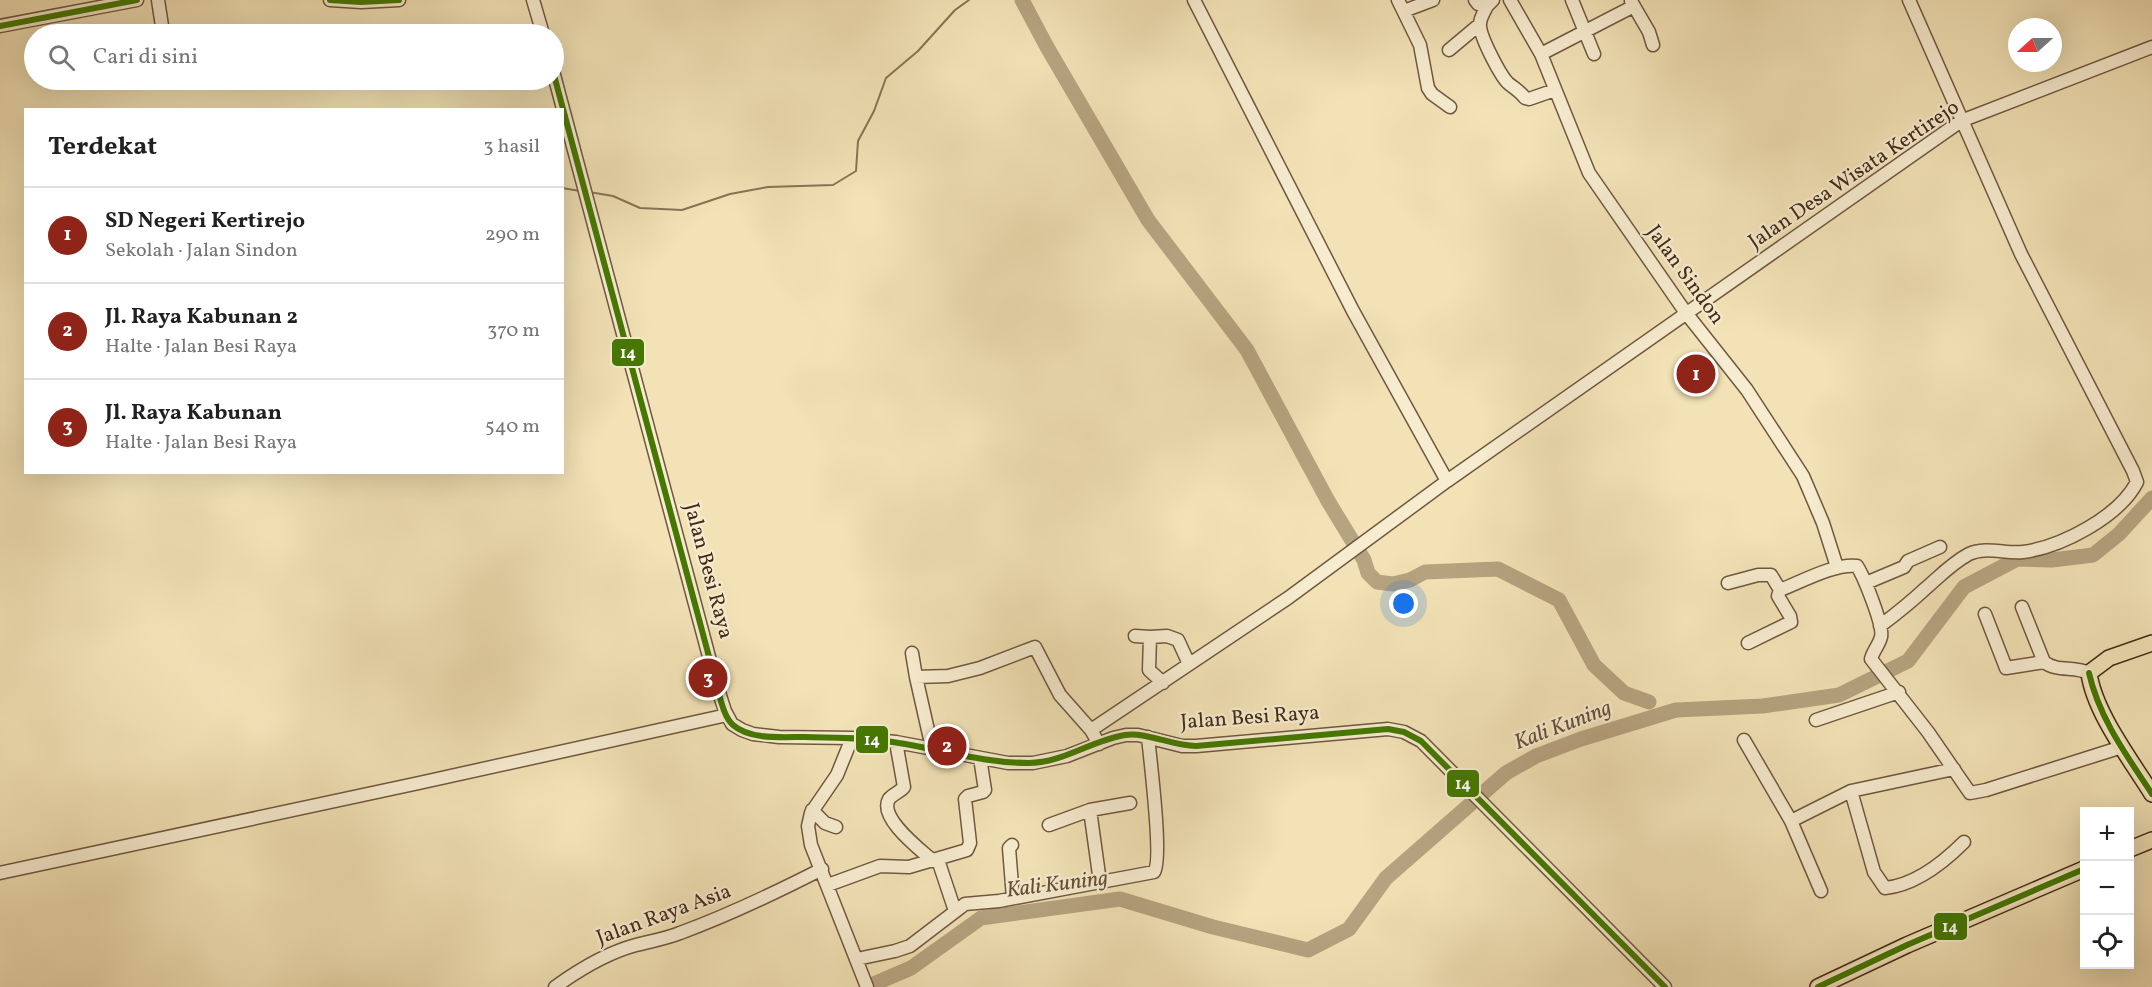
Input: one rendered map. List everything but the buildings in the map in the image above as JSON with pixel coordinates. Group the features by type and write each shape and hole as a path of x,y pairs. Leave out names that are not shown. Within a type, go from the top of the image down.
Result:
{"main road":[{"path":"2152,643 2109,658 2089,673 2094,694 2122,747 2152,794"},
{"path":"2134,847 2152,840"},
{"path":"1818,987 1907,945 2080,871"}],"street":[{"path":"0,26 137,0"},
{"path":"158,0 162,24"},
{"path":"330,0 399,0"},
{"path":"533,0 540,24"},
{"path":"1194,0 1353,311 1447,481"},
{"path":"1433,0 1401,5 1423,53 1428,88 1432,94 1450,107"},
{"path":"1475,0 1478,4 1490,3"},
{"name":"Jalan Sindon","path":"1509,0 1541,54 1589,173 1686,313 1747,390 1803,476 1823,523 1837,567"},
{"path":"1572,0 1594,54"},
{"path":"1880,626 1953,563 1972,553 2023,552 2062,541 2093,525 2131,493 2137,482 2021,254 1909,0"},
{"path":"1449,50 1480,24 1490,3"},
{"path":"1541,54 1585,32 1633,3 1649,32 1653,45"},
{"path":"1480,24 1500,72 1507,82 1529,99 1555,90"},
{"name":"Jalan Desa Wisata Kertirejo","path":"1091,730 1357,549 1447,481 1961,121 2152,47"},
{"name":"Jalan Besi Raya","path":"558,90 563,108"},
{"name":"Jalan Besi Raya","path":"564,114 716,683 732,723 753,734 896,742 1008,763 1033,763 1066,756 1126,735 1148,737 1174,745 1197,746 1388,729 1404,732 1420,741 1665,987"},
{"path":"1866,583 1904,567 1908,561 1940,547"},
{"path":"1780,590 1837,567 1857,566 1866,583 1880,626 1881,638 1871,659 1896,689 1968,791 1973,794 2122,747"},
{"path":"1728,583 1768,574 1773,576 1780,590 1778,596 1790,616 1791,622 1748,643"},
{"path":"2022,607 2044,662 2054,668 2080,669 2089,673"},
{"path":"1984,614 2007,668 2044,662"},
{"path":"1135,636 1167,636 1178,640 1189,664"},
{"path":"1150,637 1149,670 1163,683"},
{"path":"916,677 948,676 980,668 1035,647 1060,695 1091,730 1099,744"},
{"path":"912,653 933,748"},
{"path":"1816,720 1896,689"},
{"path":"0,873 727,715"},
{"path":"857,959 910,946 965,904 1013,898 1153,873 1157,868 1148,737"},
{"path":"852,738 837,775 812,810 808,826 811,845 866,982"},
{"path":"1744,740 1791,821 1821,891"},
{"path":"896,742 904,787 892,796 887,807 891,817 903,833 935,860 955,911"},
{"path":"828,885 880,866 903,868 964,852 969,847 965,803 968,796 985,790 980,758"},
{"path":"1791,821 1851,791 1953,769"},
{"path":"1851,791 1874,872 1885,888 1913,879 1934,868 1964,842"},
{"path":"1049,825 1090,810 1130,803"},
{"path":"812,810 825,823 836,827"},
{"path":"1090,810 1100,882"},
{"path":"1012,845 1009,848 1013,898"},
{"name":"Jalan Raya Asia","path":"555,987 607,954 637,944 657,942 682,933 742,908 822,869"}],"waterway":[{"path":"589,192 613,196 640,208 682,210 730,194 768,187 833,185 856,171 858,141 874,111 886,78 918,51 955,10 969,0"},
{"path":"1022,0 1148,220 1247,350 1328,501 1364,560 1368,573 1377,582 1393,584 1410,580 1425,572 1498,569 1559,600 1594,665 1624,693 1649,702"},
{"path":"564,188 580,191"},
{"name":"Kali Kuning","path":"867,987 911,968 981,918 1120,899 1213,927 1308,950 1349,929 1386,878 1506,773 1536,756 1581,739 1676,710 1763,706 1839,695 1908,661 1964,587 2017,559 2052,560 2093,555 2119,534 2152,498"}],"transit line":[{"name":"14","path":"0,26 137,0"},
{"name":"14","path":"330,0 361,2 399,0"},
{"name":"14","path":"558,90 563,108"},
{"name":"14","path":"564,113 720,700 733,725 748,733 767,737 887,741 980,759 1029,763 1054,759 1101,741 1125,735 1142,735 1196,746 1388,729 1404,732 1421,741 1665,987"},
{"name":"14","path":"2089,673 2107,721 2152,794"},
{"name":"14","path":"1818,987 1907,945 2080,871"}],"place":[{"name":"SD Negeri Kertirejo","path":"1696,374"},
{"name":"Jl. Raya Kabunan","path":"708,678"},
{"name":"Jl. Raya Kabunan 2","path":"947,746"}]}
